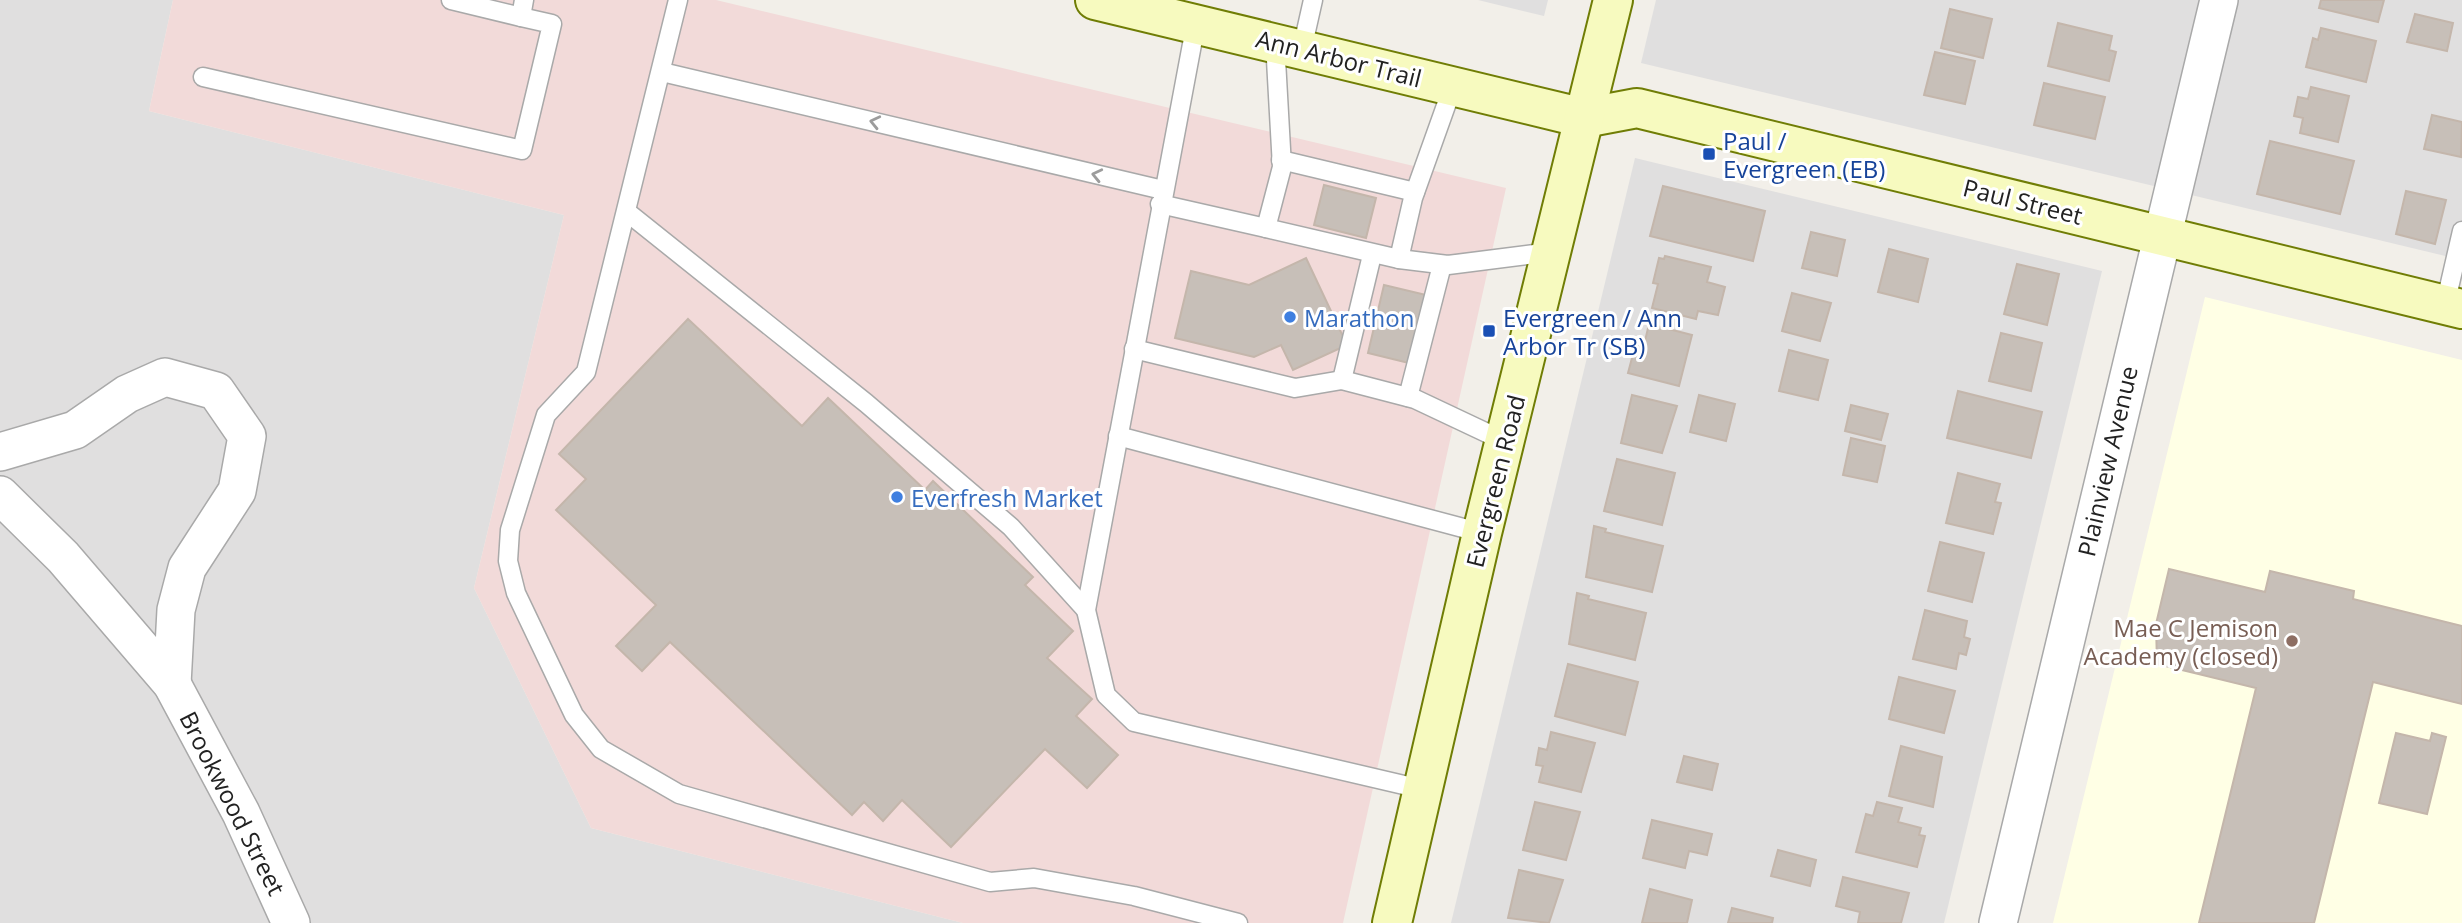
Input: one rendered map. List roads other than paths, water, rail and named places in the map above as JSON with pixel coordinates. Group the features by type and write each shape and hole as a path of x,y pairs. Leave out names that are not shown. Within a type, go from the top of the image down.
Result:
{"street":[{"name":"Ann Arbor Trail","path":"1095,0 1584,118"},
{"name":"Evergreen Road","path":"1392,923 1504,441 1613,0"},
{"name":"Plainview Avenue","path":"1998,923 2218,0"},
{"name":"Paul Street","path":"1584,118 1637,108 2454,307"},
{"name":"Brookwood Street","path":"0,452 75,430 127,394 164,377 216,391 247,436 237,491 187,568 176,610 172,684"},
{"name":"Brookwood Street","path":"0,495 63,557 172,684 241,813 291,923"}],"lane":[{"path":"203,77 522,149 552,24 523,8 451,0"},
{"path":"678,0 586,372 546,415 510,530 508,561 516,593 574,715 601,749 679,793 990,882 1034,878 1134,896 1238,923"},
{"path":"1266,228 1281,160 1289,46 1313,0"},
{"path":"1196,23 1086,610 1106,695 1134,722 1421,789"},
{"path":"662,72 1162,197 1266,228 1372,255 1442,265 1550,253"},
{"path":"1399,259 1415,192 1453,86"},
{"path":"1281,160 1415,192"},
{"path":"626,212 866,403 1011,527 1086,610"},
{"path":"2454,307 2462,232"},
{"path":"1342,380 1372,255"},
{"path":"1408,397 1442,265"},
{"path":"1134,349 1295,388 1342,380 1408,397 1504,441"},
{"path":"1118,436 1482,533"}],"place":[{"name":"Paul / Evergreen (EB)","path":"1709,154"},
{"name":"Marathon","path":"1290,317"},
{"name":"Evergreen / Ann Arbor Tr (SB)","path":"1489,331"},
{"name":"Everfresh Market","path":"897,497"},
{"name":"Mae C Jemison Academy (closed)","path":"2292,641"}]}
